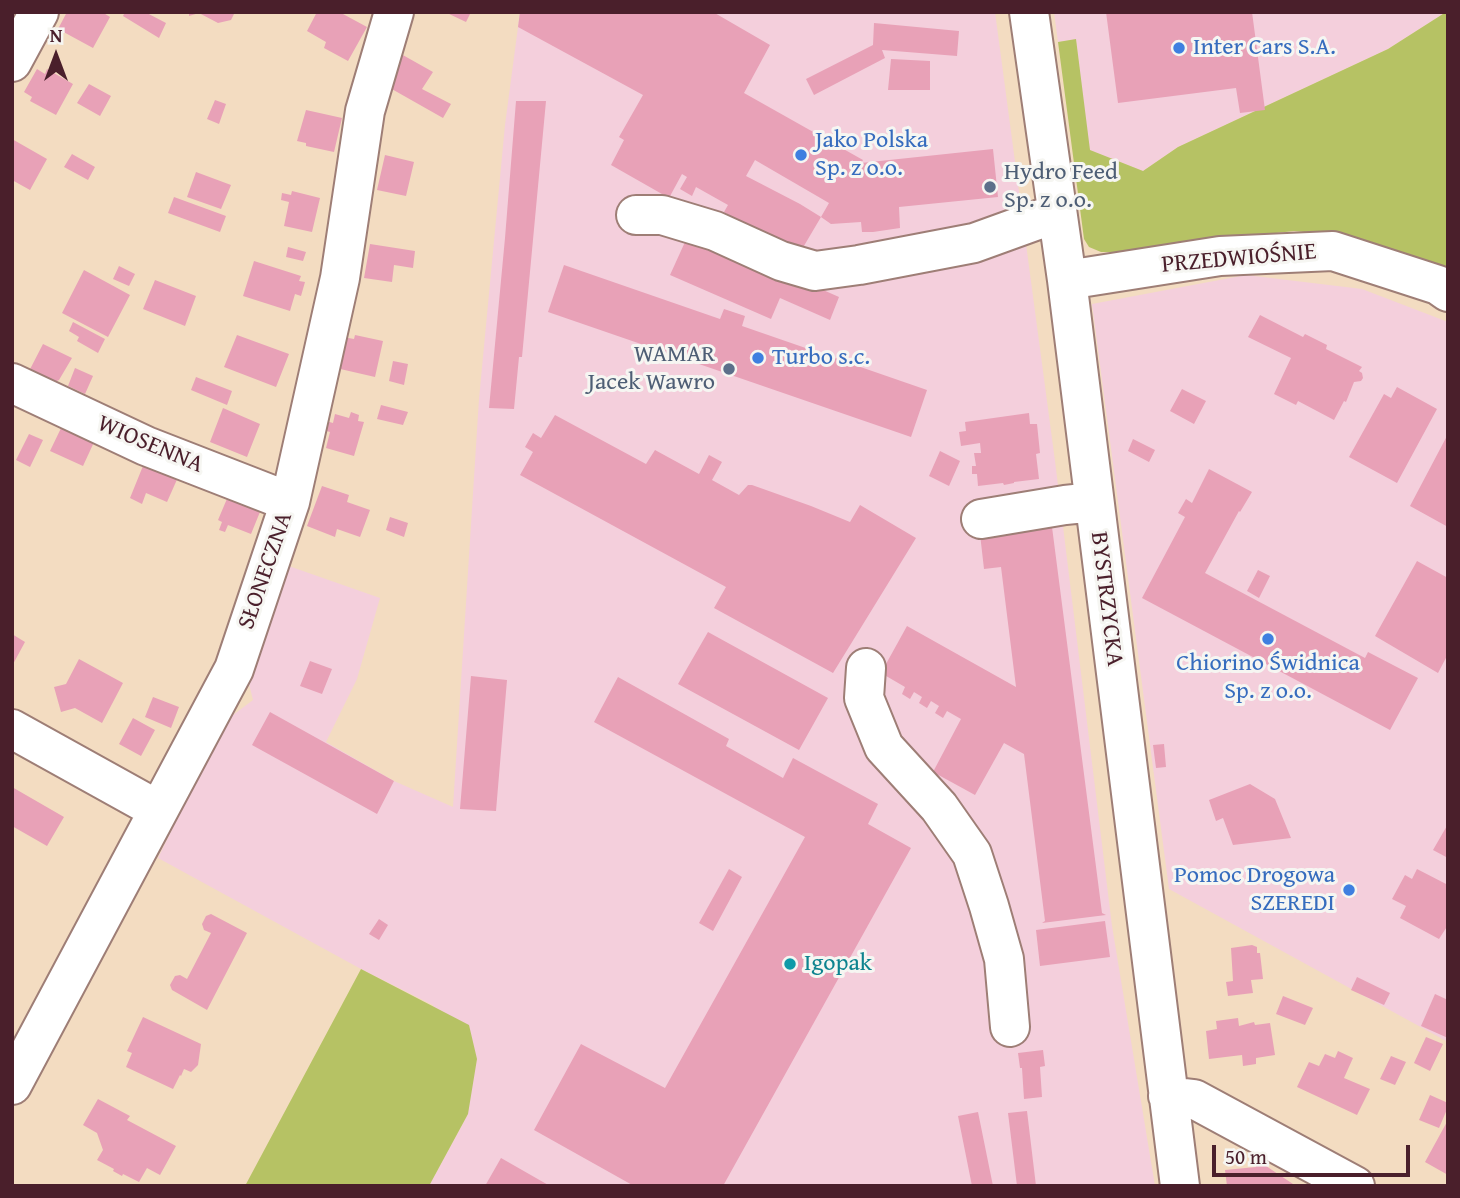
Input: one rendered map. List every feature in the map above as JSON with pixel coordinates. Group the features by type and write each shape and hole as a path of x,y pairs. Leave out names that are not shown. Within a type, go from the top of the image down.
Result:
{"street":[{"path":"12,62 39,12"},
{"name":"SŁONECZNA","path":"16,1067 234,669 290,502 340,278 365,111 394,12"},
{"name":"BYSTRZYCKA","path":"1030,12 1067,280 1180,1186"},
{"path":"636,215 662,215 716,231 782,261 815,271 974,243 1058,213"},
{"name":"PRZEDWIOŚNIE","path":"1067,280 1220,256 1333,251 1438,285 1448,292"},
{"name":"WIOSENNA","path":"12,383 146,446 290,502"},
{"path":"981,519 1094,502"},
{"path":"866,668 864,698 884,747 939,807 972,854 1004,959 1010,1027"},
{"path":"12,729 158,810"},
{"path":"1168,1096 1194,1098 1355,1186"}],"shaded area":[{"path":"520,12 995,12 1055,461 1112,926 1155,1186 429,1186 468,1114 433,1005 361,969 158,858 225,721 253,700 245,668 283,564 380,598 357,679 326,742 394,781 453,807 479,399 505,125"},
{"path":"1054,12 1446,12 1388,49 1178,147 1143,171 1089,150 1076,40 1058,42"},
{"path":"1246,275 1362,289 1448,322 1448,1042 1169,889 1092,304"}],"green space":[{"path":"1446,12 1448,271 1396,250 1336,235 1294,231 1117,252 1101,252 1089,247 1084,239 1058,42 1076,39 1090,150 1143,171 1178,147 1388,49"},
{"path":"361,969 469,1025 477,1059 468,1114 429,1186 245,1186"}],"building":[{"path":"67,12 102,12 110,17 93,48 58,29"},
{"path":"125,12 145,12 166,23 159,38 123,16"},
{"path":"189,12 235,12 231,20 218,23 199,13 189,16"},
{"path":"317,12 344,12 343,14 367,27 348,61 324,48 326,42 307,31"},
{"path":"445,12 471,12 466,22"},
{"path":"520,12 713,12 770,45 744,93 863,160 861,163 993,149 998,197 899,207 900,228 873,232 862,232 861,222 831,224 821,217 798,256 724,212 728,205 696,187 692,196 680,189 687,177 682,174 669,198 611,165 624,140 619,137 643,95 518,27","holes":["755,160 829,203 821,217 746,176"]},
{"path":"1106,12 1252,12 1265,110 1240,113 1236,88 1118,103"},
{"path":"874,23 959,31 957,56 882,50 885,58 814,95 806,79 873,45"},
{"path":"401,54 433,72 422,89 451,104 443,118 390,88 397,74 392,71"},
{"path":"891,59 930,61 930,90 888,90"},
{"path":"37,69 45,74 47,69 73,84 56,115 30,101 32,97 24,92"},
{"path":"89,84 111,96 100,116 77,103"},
{"path":"215,100 226,104 219,124 207,119"},
{"path":"516,101 546,101 522,357 519,357 514,409 489,408 505,238"},
{"path":"306,110 342,118 334,152 306,146 306,143 297,141"},
{"path":"12,139 47,159 30,190 12,180"},
{"path":"72,154 95,167 88,180 64,167"},
{"path":"385,155 414,162 406,196 377,190"},
{"path":"196,172 231,185 221,209 187,197"},
{"path":"292,191 320,198 312,232 284,226 289,202 281,200 282,193 291,195"},
{"path":"174,197 226,216 220,232 168,213"},
{"path":"690,231 839,297 830,320 780,298 771,319 670,275"},
{"path":"370,244 415,251 413,268 394,265 392,282 364,278"},
{"path":"288,247 306,252 303,261 286,257"},
{"path":"254,261 301,276 299,281 305,282 301,296 295,294 290,311 243,296"},
{"name":"Turbo s.c.","path":"564,265 720,319 724,309 745,316 742,326 927,390 911,437 548,312"},
{"path":"119,266 135,274 129,286 113,279"},
{"path":"84,270 130,295 108,337 62,313"},
{"path":"155,280 196,296 185,326 143,309"},
{"path":"1260,315 1303,337 1305,334 1327,345 1326,349 1362,367 1359,371 1363,378 1354,382 1346,402 1344,401 1334,420 1298,401 1296,405 1274,394 1291,358 1248,337"},
{"path":"73,322 105,339 98,353 77,341 79,337 69,331"},
{"path":"237,335 289,354 276,387 224,367"},
{"path":"355,335 383,341 375,377 336,368 343,337 354,339"},
{"path":"43,344 72,358 59,380 50,384 26,377"},
{"path":"393,361 408,364 404,385 389,381"},
{"path":"75,368 93,376 85,394 68,386"},
{"path":"196,377 232,391 227,405 191,390"},
{"path":"1397,387 1437,409 1397,483 1349,457 1384,394 1391,398"},
{"path":"1182,389 1206,401 1194,424 1170,411"},
{"path":"381,405 408,412 403,425 377,419"},
{"path":"223,408 260,424 247,457 210,442"},
{"path":"351,412 359,415 358,421 364,422 354,456 326,448 330,432 323,430 326,421 333,423 335,414 349,418"},
{"path":"1029,413 1030,424 1037,424 1039,479 978,486 977,474 972,474 972,466 976,466 974,453 981,453 980,443 961,446 959,432 966,431 965,422"},
{"path":"555,415 646,464 655,450 699,474 709,455 722,462 712,480 739,495 748,485 752,485 850,522 860,505 916,538 833,673 714,608 726,587 520,475 533,452 525,447 533,433 541,438"},
{"path":"63,424 95,440 83,466 50,451"},
{"path":"29,434 43,440 30,467 16,460"},
{"path":"1448,434 1448,527 1410,506"},
{"path":"1133,439 1155,450 1149,462 1128,451"},
{"path":"940,451 960,461 949,486 929,476"},
{"path":"145,461 179,475 167,502 146,493 142,504 130,498"},
{"path":"1209,469 1252,492 1205,573 1365,658 1368,652 1418,678 1390,730 1142,598 1185,517 1178,513 1186,499 1192,503"},
{"path":"322,486 349,495 347,502 370,510 360,537 337,529 335,537 307,526"},
{"path":"229,494 262,507 251,534 228,525 225,532 219,530 222,522 218,520"},
{"path":"390,517 408,523 404,537 386,530"},
{"path":"1052,527 1102,913 1106,915 1042,923 1045,921 1024,754 1004,743 975,795 933,772 961,719 947,711 943,718 935,713 939,706 931,701 927,708 919,703 922,697 914,692 910,699 902,694 905,687 881,673 907,626 1016,687 1001,567 984,569 980,534"},
{"path":"1417,561 1448,578 1448,654 1438,673 1375,636"},
{"path":"1258,570 1270,576 1259,598 1247,591"},
{"path":"708,632 828,698 799,750 678,684"},
{"path":"12,634 25,642 12,666"},
{"path":"79,659 123,683 102,723 75,708 61,712 54,687 66,684"},
{"path":"310,661 332,669 322,694 300,686"},
{"path":"471,676 507,680 496,811 460,809"},
{"name":"Igopak","path":"618,677 729,739 726,746 783,778 793,758 878,804 868,824 911,848 723,1186 634,1186 534,1130 581,1044 665,1088 805,837 594,722"},
{"path":"153,697 179,707 171,728 145,717"},
{"path":"270,712 394,781 377,814 252,745"},
{"path":"133,718 155,730 141,756 119,744"},
{"path":"1164,744 1166,767 1156,768 1153,745"},
{"path":"1250,784 1275,799 1291,838 1233,845 1223,818 1216,821 1209,800"},
{"path":"12,787 64,817 47,846 12,826"},
{"path":"1448,824 1448,858 1433,850"},
{"path":"729,869 742,877 713,931 699,923"},
{"path":"1417,869 1448,885 1448,925 1439,939 1400,918 1406,906 1392,899 1405,875 1412,879"},
{"path":"211,914 247,933 207,1010 172,990 170,985 175,976 180,975 187,979 211,933 204,930 202,924 206,916"},
{"path":"379,919 388,925 379,940 369,934"},
{"path":"1105,921 1110,957 1040,966 1036,930"},
{"path":"1252,945 1257,947 1257,953 1260,953 1263,979 1251,980 1253,993 1228,996 1226,982 1233,981 1231,948"},
{"path":"1357,977 1390,993 1384,1005 1351,990"},
{"path":"1435,994 1448,1000 1448,1038 1421,1026"},
{"path":"1283,996 1313,1008 1305,1025 1276,1014"},
{"path":"143,1017 201,1044 198,1065 191,1072 184,1069 173,1089 126,1067 132,1053 127,1051"},
{"path":"1238,1018 1239,1026 1254,1022 1255,1025 1270,1023 1275,1055 1256,1058 1256,1064 1243,1066 1242,1055 1209,1059 1206,1031 1217,1029 1216,1021"},
{"path":"1426,1037 1443,1044 1430,1071 1414,1063"},
{"path":"1043,1050 1045,1066 1040,1067 1042,1097 1024,1099 1018,1053"},
{"path":"1338,1051 1353,1058 1344,1078 1370,1089 1357,1115 1297,1087 1309,1062 1319,1066 1325,1054 1335,1058"},
{"path":"1391,1056 1406,1062 1395,1085 1380,1079"},
{"path":"1430,1095 1448,1103 1439,1128 1419,1120"},
{"path":"98,1099 130,1116 127,1120 176,1146 160,1175 147,1168 139,1182 123,1174 122,1176 97,1160 103,1150 97,1133 83,1125"},
{"path":"1027,1111 1036,1186 1017,1186 1008,1113"},
{"path":"978,1112 993,1186 972,1186 958,1116"},
{"path":"1448,1120 1448,1175 1425,1162"},
{"path":"501,1158 550,1186 485,1186"},
{"path":"1255,1160 1296,1186 1227,1186 1225,1170 1256,1167"}],"place":[{"name":"Inter Cars S.A.","path":"1179,48"},
{"name":"Jako Polska Sp. z o.o.","path":"801,155"},
{"name":"Hydro Feed Sp. z o.o.","path":"990,187"},
{"name":"Turbo s.c.","path":"758,358"},
{"name":"WAMAR Jacek Wawro","path":"729,369"},
{"name":"Chiorino Świdnica Sp. z o.o.","path":"1268,639"},
{"name":"Pomoc Drogowa SZEREDI","path":"1349,890"},
{"name":"Igopak","path":"790,964"}]}
